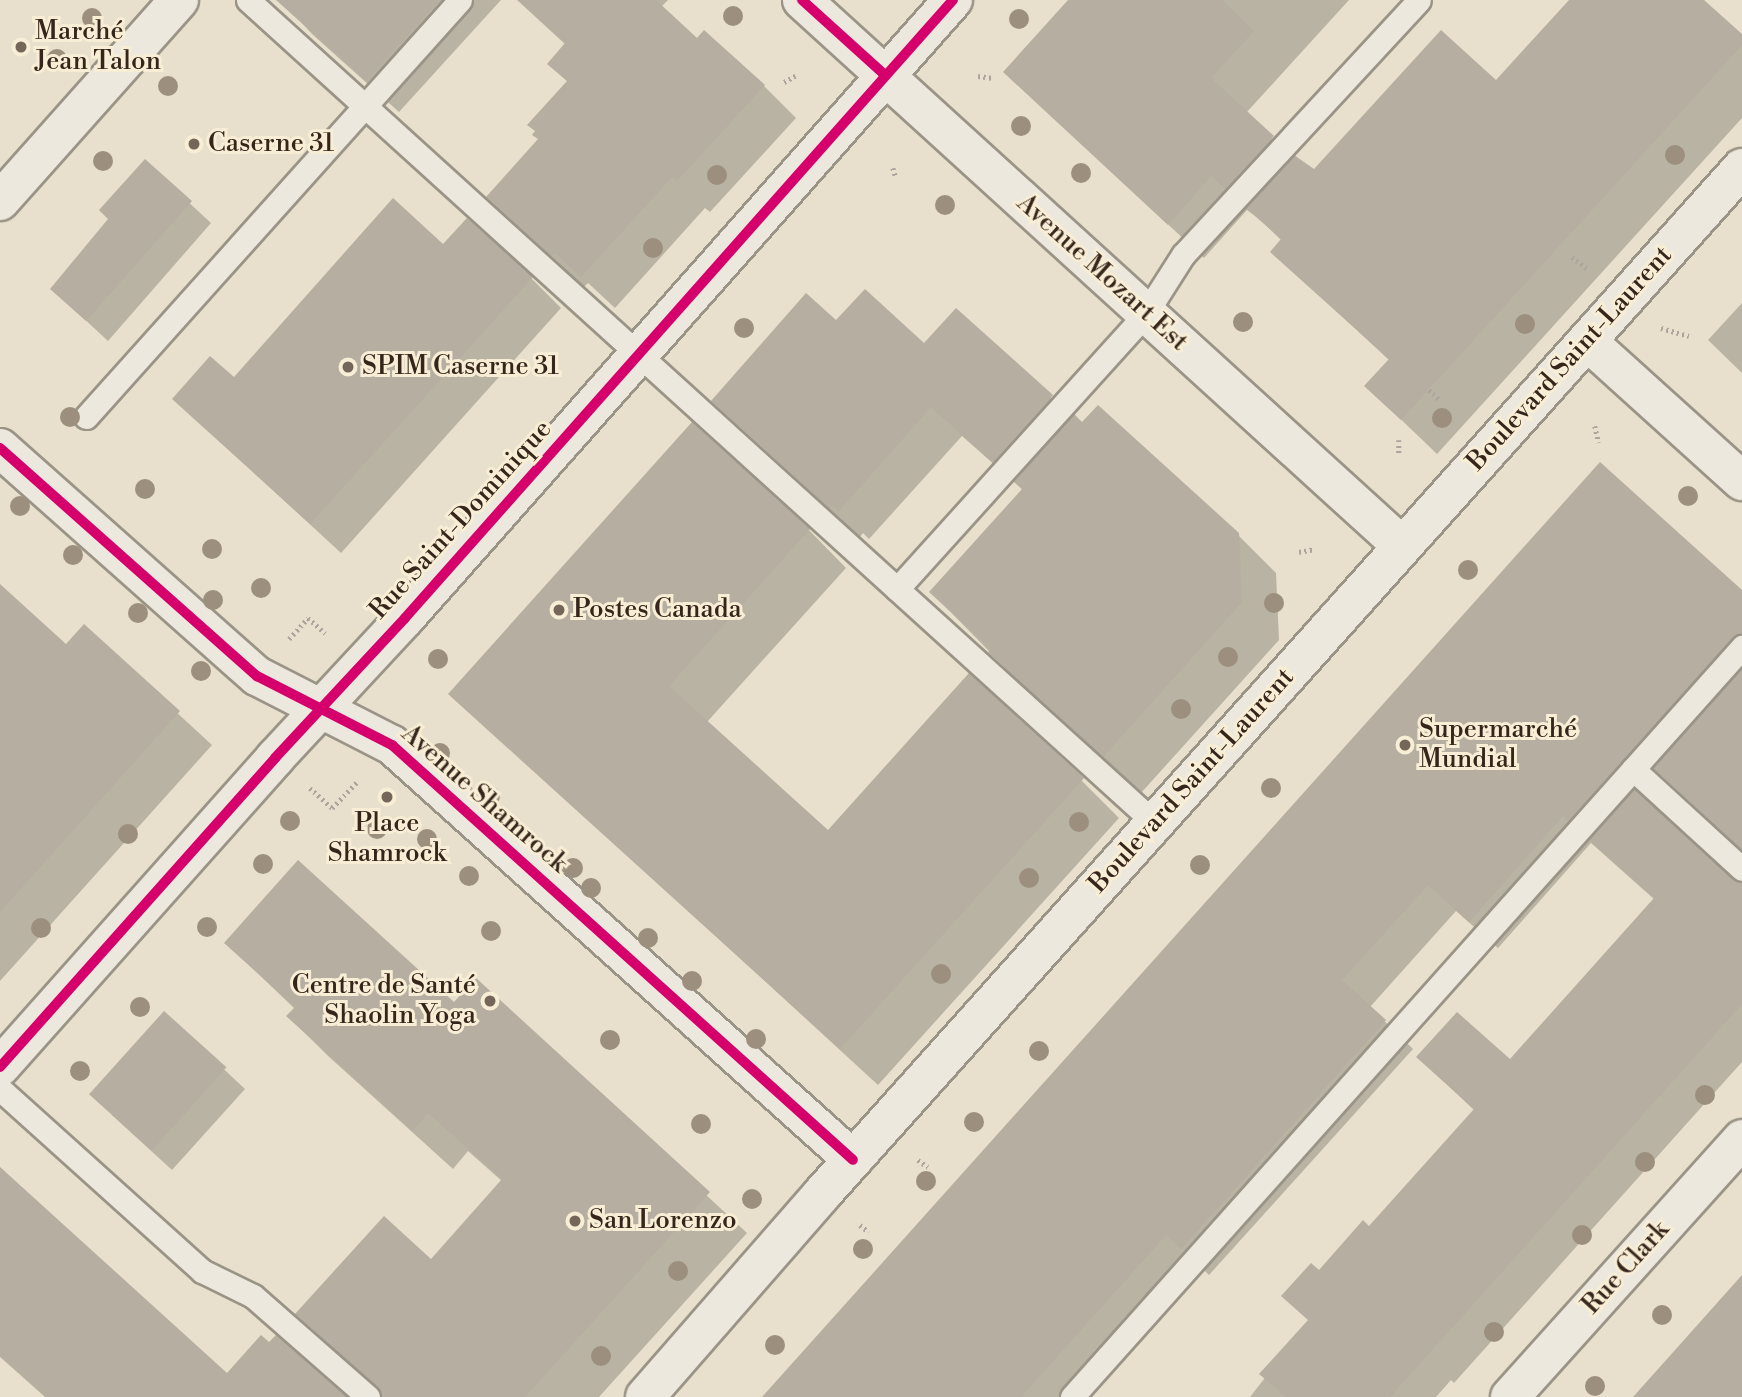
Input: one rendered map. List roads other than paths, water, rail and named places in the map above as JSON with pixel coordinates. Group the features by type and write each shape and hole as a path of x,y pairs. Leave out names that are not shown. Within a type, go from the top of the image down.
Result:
{"street":[{"path":"0,201 179,0"},
{"name":"Avenue Mozart Est","path":"802,0 1402,546"},
{"name":"Rue Saint-Dominique","path":"0,1067 953,0"},
{"name":"Boulevard Saint-Laurent","path":"645,1397 853,1160 1742,168"},
{"path":"1587,341 1742,481"},
{"name":"Avenue Shamrock","path":"0,448 257,676 392,745 853,1160"},
{"name":"Rue Clark","path":"1510,1397 1742,1139"}],"lane":[{"path":"248,0 1155,823"},
{"path":"86,417 460,0"},
{"path":"897,589 1146,313 1183,254 1419,0"},
{"path":"1072,1397 1742,647"},
{"path":"1633,769 1742,869"},
{"path":"0,1089 202,1271 253,1296 368,1397"}],"place":[{"name":"Marché Jean Talon","path":"21,47"},
{"name":"Caserne 31","path":"194,144"},
{"name":"SPIM Caserne 31","path":"348,367"},
{"name":"Postes Canada","path":"559,610"},
{"name":"Supermarché Mundial","path":"1405,745"},
{"name":"Place Shamrock","path":"387,797"},
{"name":"Centre de Santé Shaolin Yoga","path":"490,1001"},
{"name":"San Lorenzo","path":"575,1221"}]}
